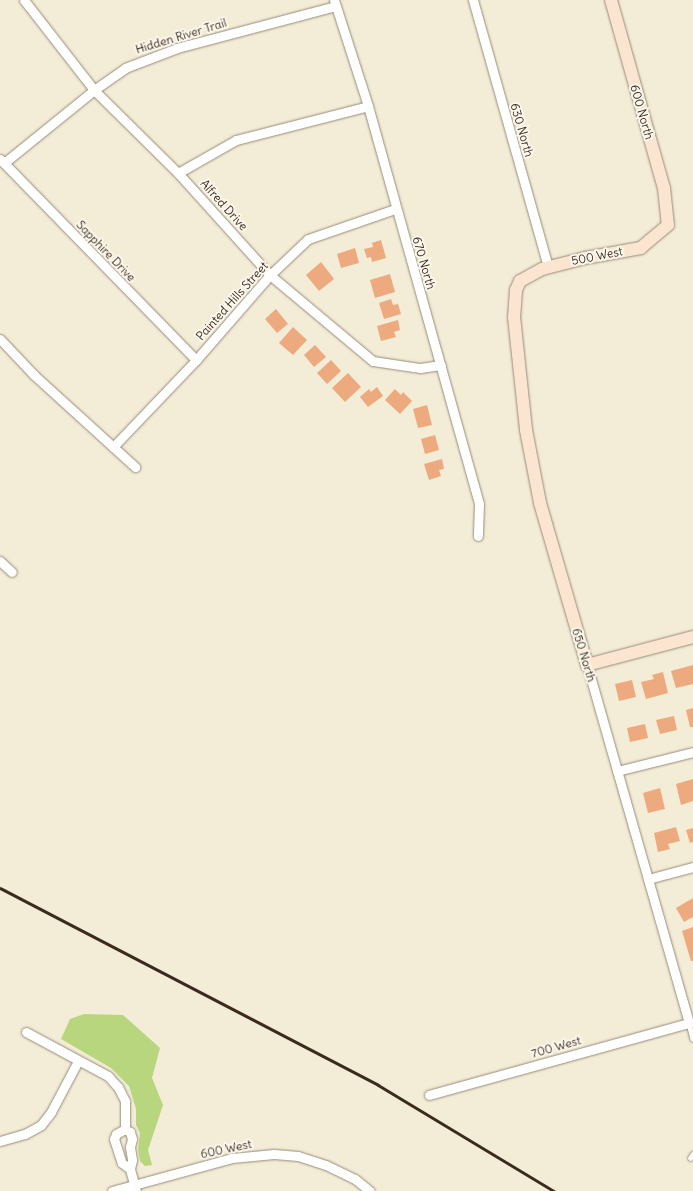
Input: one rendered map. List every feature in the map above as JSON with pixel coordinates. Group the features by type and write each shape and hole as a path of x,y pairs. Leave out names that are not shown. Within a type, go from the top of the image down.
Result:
{"street":[{"name":"Alfred Drive","path":"24,0 94,90 178,173 270,275 373,361 420,368 441,365"},
{"name":"630 North","path":"473,0 548,267"},
{"name":"600 North","path":"611,0 664,188 668,225"},
{"name":"Hidden River Trail","path":"2,161 125,68 177,48 335,3"},
{"name":"670 North","path":"335,3 368,106 395,209 441,365 479,504 478,536"},
{"path":"178,173 236,140 368,106"},
{"name":"Sapphire Drive","path":"2,161 196,360"},
{"name":"Painted Hills Street","path":"113,447 196,360 270,275 308,239 395,209"},
{"name":"500 West","path":"520,281 548,267 641,248 668,225"},
{"name":"650 North","path":"520,281 514,302 515,336 533,472 548,532 689,1023"},
{"path":"0,339 34,375 135,467"},
{"path":"0,562 12,572"},
{"path":"587,665 693,637"},
{"path":"618,772 693,752"},
{"path":"648,879 693,868"},
{"name":"700 West","path":"429,1095 689,1023"},
{"path":"26,1032 108,1076 118,1087 125,1101 125,1129"},
{"path":"0,1141 26,1134 40,1125 51,1112 78,1061"},
{"path":"125,1129 116,1134 114,1139 122,1162 130,1169"},
{"path":"125,1129 130,1132 132,1140 130,1147 132,1160 130,1169 135,1188"},
{"name":"600 West","path":"112,1191 135,1188 232,1158 274,1154 298,1156 326,1165 355,1179 370,1191"}],"lane":[{"path":"689,1023 693,1039"}],"green space":[{"path":"84,1014 123,1015 160,1048 152,1078 163,1105 148,1150 152,1165 145,1166 140,1161 138,1150 140,1133 136,1125 136,1109 129,1086 111,1068 61,1039 70,1019"}],"building":[{"path":"381,240 386,258 372,262 371,257 367,258 364,249 373,247 372,243"},
{"path":"355,248 359,263 341,268 337,254"},
{"path":"321,262 334,279 319,291 306,275"},
{"path":"390,274 395,292 375,298 370,280"},
{"path":"391,299 393,305 398,304 401,314 384,319 379,303"},
{"path":"276,309 288,324 277,333 265,319"},
{"path":"398,320 400,330 394,332 396,337 381,341 377,326"},
{"path":"293,327 307,340 293,355 279,343"},
{"path":"315,345 326,357 314,367 304,355"},
{"path":"331,360 341,371 327,384 317,373"},
{"path":"348,373 361,387 345,402 332,388"},
{"path":"377,387 383,396 368,407 360,397 369,389 371,392"},
{"path":"395,389 401,395 403,392 412,401 400,414 385,400"},
{"path":"427,405 432,425 418,428 413,409"},
{"path":"435,435 439,450 425,454 421,439"},
{"path":"442,459 444,469 439,470 441,476 429,480 424,464"},
{"path":"693,665 693,684 676,688 671,671"},
{"path":"663,672 668,693 646,699 641,682 654,679 652,675"},
{"path":"632,680 636,697 619,701 615,684"},
{"path":"693,708 693,727 690,727 686,710"},
{"path":"674,716 677,730 660,734 656,720"},
{"path":"645,724 648,738 630,742 627,728"},
{"path":"693,779 693,801 681,805 676,784"},
{"path":"660,788 665,809 648,813 643,793"},
{"path":"676,827 680,841 668,844 670,849 658,852 654,833"},
{"path":"693,828 693,842 690,843 686,830"},
{"path":"693,898 693,917 684,922 676,908"},
{"path":"693,927 693,961 691,961 682,931"}],"railway":[{"path":"0,888 378,1085 554,1191"}]}
